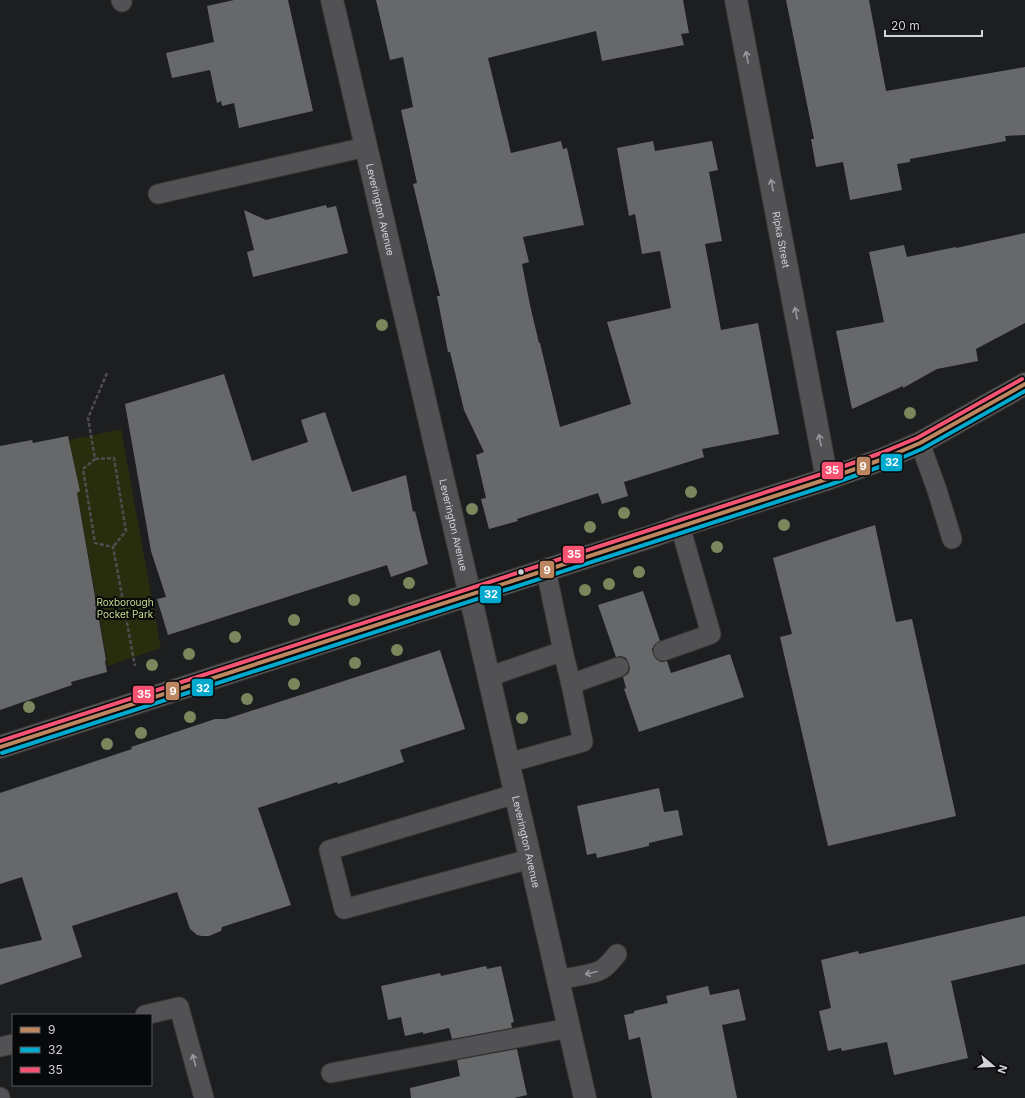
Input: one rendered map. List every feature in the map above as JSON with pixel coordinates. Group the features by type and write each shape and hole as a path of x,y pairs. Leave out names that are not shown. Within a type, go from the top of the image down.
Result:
{"main road":[{"path":"0,747 546,570 656,536 680,526 828,479 883,459 920,443 1025,384"}],"street":[{"name":"Leverington Avenue","path":"332,0 585,1098"},
{"name":"Ripka Street","path":"736,0 828,479"}],"lane":[{"path":"158,194 366,147"},
{"path":"920,443 937,490 952,539"},
{"path":"663,651 711,634 680,526"},
{"path":"508,764 583,742 546,570"},
{"path":"488,677 563,651"},
{"path":"571,684 619,666"},
{"path":"515,794 329,850 344,908 530,859"},
{"path":"557,980 603,969 617,954"},
{"path":"149,1014 179,1007 204,1098"},
{"path":"331,1073 569,1028"},
{"path":"0,1047 12,1044"}],"path":[{"path":"95,459 88,418 107,373"},
{"path":"113,548 95,543 83,468 95,459 114,458 126,531 113,548 135,666"}],"green space":[{"name":"Roxborough Pocket Park","path":"121,429 161,648 108,666 77,493 80,491 69,440"}],"building":[{"path":"234,0 288,0 313,111 239,128 234,103 222,106 221,101 217,103 210,70 172,78 166,53 214,42 207,6"},
{"path":"376,0 683,0 689,33 681,34 684,45 602,61 596,31 488,58 511,153 561,141 563,149 567,148 584,225 523,237 529,262 522,264 530,305 560,427 631,404 607,322 671,308 660,251 642,254 635,214 629,216 617,148 653,141 655,151 712,141 718,170 709,172 722,241 705,244 721,330 758,323 779,434 702,449 704,457 624,482 628,496 602,504 598,493 517,519 518,521 489,529 481,499 486,498 476,455 484,452 464,410 450,352 448,352 437,296 440,296 413,184 417,183 401,110 413,107 403,57 390,60"},
{"path":"786,0 869,0 886,91 1025,67 1025,135 1005,136 1006,141 910,159 910,162 897,164 902,190 850,200 843,162 816,167 811,139 814,139"},
{"path":"326,205 327,208 336,206 348,253 253,277 247,252 254,250 244,210 266,220"},
{"path":"1025,233 1025,323 976,349 978,361 937,369 903,388 903,386 852,409 836,331 884,322 869,252 904,245 907,257"},
{"path":"224,374 252,461 308,442 301,420 325,412 352,492 406,475 413,512 415,511 428,564 391,577 387,565 168,635 157,599 166,597 151,551 125,404"},
{"path":"68,436 80,491 77,493 107,672 71,682 72,685 0,710 0,446 32,440 33,443"},
{"path":"875,525 896,622 912,619 956,816 828,846 780,637 792,634 773,558"},
{"path":"643,591 660,641 655,644 652,649 656,659 661,662 667,661 671,673 730,654 744,697 639,732 624,689 626,688 623,677 628,674 630,669 629,664 626,658 621,656 616,657 598,605"},
{"path":"440,650 465,729 400,750 404,762 258,808 291,905 222,927 221,931 209,936 202,936 197,935 190,929 177,892 72,926 82,957 0,985 0,949 42,940 22,877 0,884 0,793 132,749 131,747 215,719 226,719"},
{"path":"659,788 664,812 678,810 683,835 649,843 649,846 597,858 596,853 587,855 577,806"},
{"path":"1025,916 1025,964 951,981 968,1058 894,1075 887,1042 842,1051 841,1048 828,1051 819,1011 831,1008 821,960 858,951 859,954"},
{"path":"486,966 487,969 501,966 514,1022 511,1023 512,1028 452,1039 449,1028 423,1034 423,1032 405,1036 401,1017 388,1020 381,986 440,973 441,976"},
{"path":"708,986 710,995 739,989 746,1020 722,1025 737,1098 652,1098 640,1037 629,1040 624,1015 634,1013 634,1011 668,1003 666,996"},
{"path":"517,1049 527,1095 514,1098 411,1098 410,1088 460,1076 457,1060"}],"transit line":[{"name":"35","path":"0,741 825,473 881,453 917,438 1022,379"},
{"name":"9","path":"0,747 827,479 883,459 920,443 1025,384"},
{"name":"32","path":"2,753 829,485 885,465 922,449 1025,391"}]}
